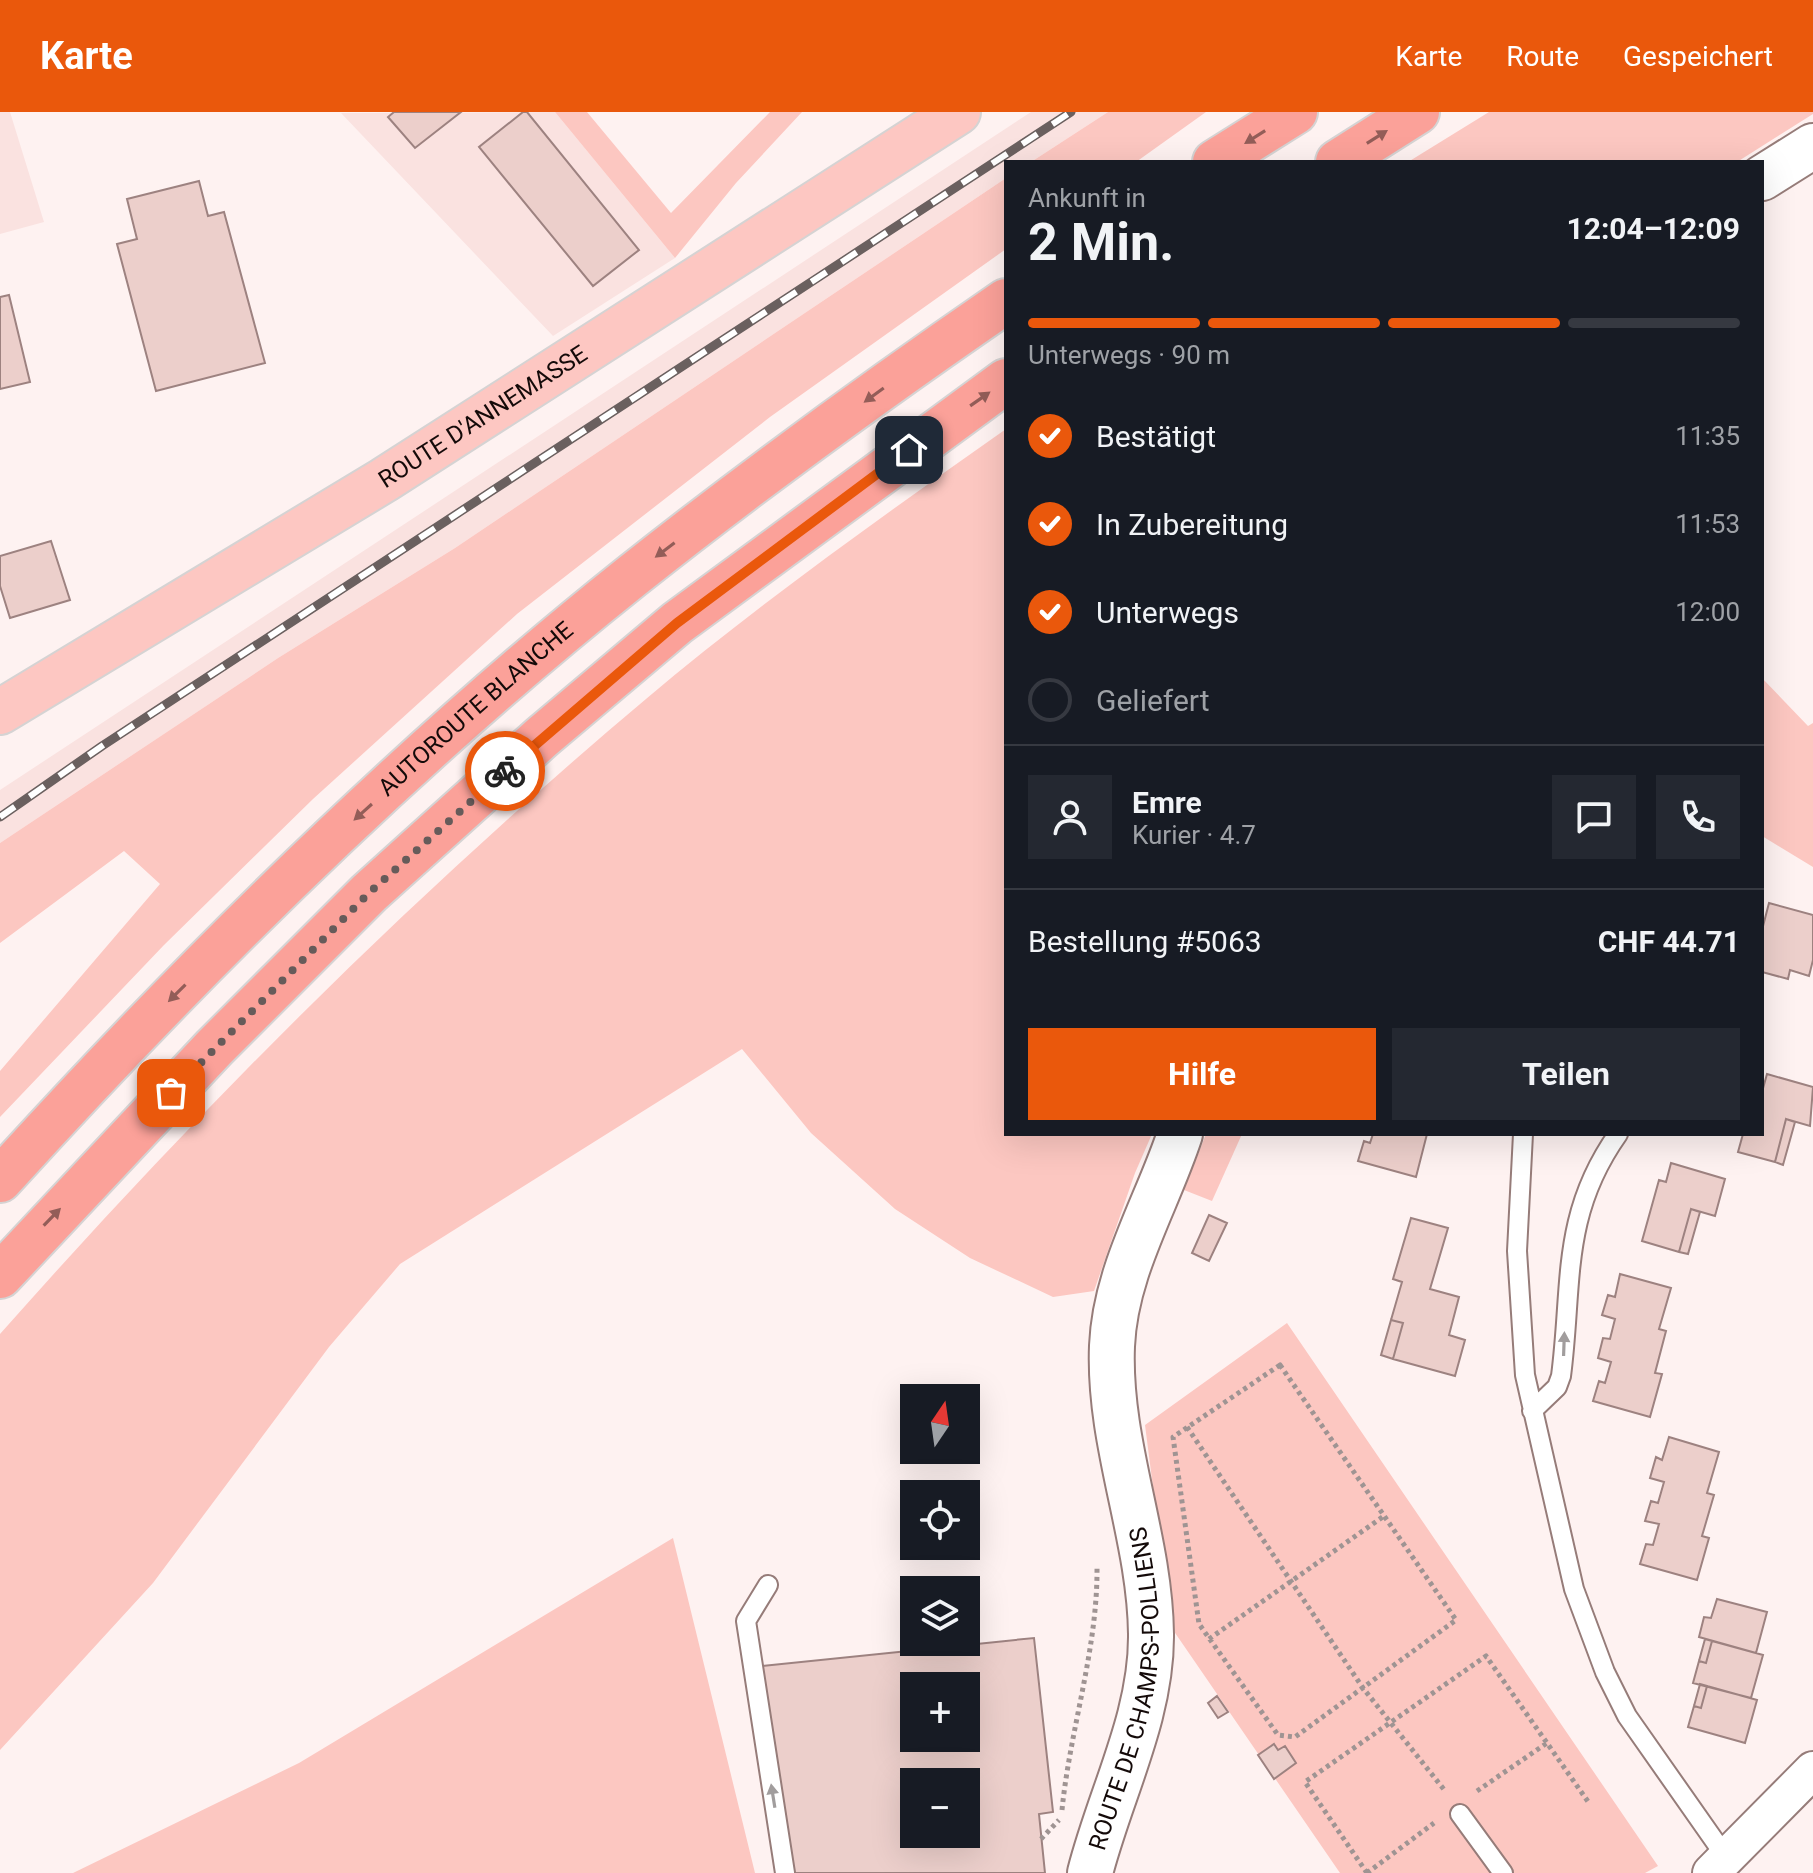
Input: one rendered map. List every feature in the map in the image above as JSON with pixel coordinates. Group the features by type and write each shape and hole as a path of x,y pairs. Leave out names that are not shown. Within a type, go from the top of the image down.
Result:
{"highway":[{"path":"1218,160 1295,112"},
{"path":"1341,160 1417,112"},
{"name":"AUTOROUTE BLANCHE","path":"0,1180 181,988 323,848 488,699 630,577 798,449 1004,302"},
{"path":"0,1276 214,1048 358,904 542,737 677,623 1004,382"}],"main road":[{"name":"ROUTE D'ANNEMASSE","path":"0,712 409,464 958,112"}],"street":[{"path":"1764,177 1813,146"},
{"name":"ROUTE DE CHAMPS-POLLIENS","path":"1090,1873 1141,1712 1151,1634 1119,1438 1112,1345 1120,1294 1132,1255 1179,1136"},
{"path":"1720,1866 1813,1770"}],"lane":[{"path":"1523,1136 1518,1191 1518,1292 1525,1375 1574,1589 1605,1672 1720,1866"},
{"path":"1532,1411 1557,1387 1561,1376 1565,1300 1575,1233 1595,1171 1617,1136"},
{"path":"768,1585 746,1621 785,1873"},
{"path":"1456,1807 1503,1873"}],"path":[{"path":"1280,1365 1456,1620 1295,1737 1278,1735 1199,1624 1173,1437 1187,1427 1280,1365"},
{"path":"1187,1427 1363,1688 1456,1807"},
{"path":"1209,1639 1290,1579 1384,1516"},
{"path":"1041,1839 1057,1825 1062,1814 1067,1756 1097,1601 1097,1566"},
{"path":"1439,1820 1367,1873 1305,1782 1486,1656 1589,1803"},
{"path":"1475,1792 1547,1743"}],"shaded area":[{"path":"0,112 10,112 44,222 0,234"},
{"path":"555,112 675,258 553,336 341,113"},
{"path":"555,112 587,112 671,213 770,112 802,112 736,183 675,258"},
{"path":"1031,112 1108,112 1034,160 1004,160 1004,179 455,548 278,658 0,843 0,790"},
{"path":"1108,112 1206,112 1139,160 1034,160"},
{"path":"1489,112 1813,112 1740,160 1411,160"},
{"path":"1004,179 1004,250 770,417 517,614 313,799 164,945 0,1117 0,1071 160,884 124,851 0,943 0,843 278,658 455,548"},
{"path":"1004,430 1004,1136 1151,1136 1094,1291 1053,1297 970,1258 895,1209 811,1133 742,1049 400,1264 329,1347 153,1583 0,1750 0,1334 153,1166 311,1004 475,849 646,699 733,628"},
{"path":"1764,680 1808,726 1813,723 1813,867 1764,837"},
{"path":"1205,1136 1241,1136 1212,1201 1184,1190"},
{"path":"1287,1323 1658,1866 1645,1873 1340,1873 1171,1627 1145,1425"},
{"path":"673,1538 755,1873 73,1873 299,1763"}],"building":[{"path":"394,112 461,112 415,148 388,117"},
{"path":"527,112 639,250 593,286 479,147"},
{"path":"199,181 208,216 224,212 265,363 156,391 117,244 137,239 127,199"},
{"path":"9,295 30,382 0,389 0,297"},
{"path":"51,541 70,600 10,618 0,586 0,556"},
{"path":"1769,903 1813,915 1813,960 1809,976 1790,970 1788,979 1764,973 1764,922"},
{"path":"1767,1074 1813,1087 1810,1126 1786,1119 1775,1162 1738,1152 1742,1136 1764,1136 1764,1085"},
{"path":"1786,1119 1795,1122 1783,1165 1775,1162"},
{"path":"1372,1136 1426,1136 1416,1177 1358,1161 1364,1141 1370,1143"},
{"path":"1671,1163 1725,1179 1715,1216 1691,1209 1679,1252 1642,1241 1659,1180 1666,1182"},
{"path":"1691,1209 1700,1212 1688,1254 1679,1252"},
{"path":"1209,1215 1227,1223 1209,1261 1192,1253"},
{"path":"1411,1218 1448,1228 1430,1289 1459,1297 1449,1335 1465,1340 1455,1376 1393,1359 1403,1323 1391,1320 1402,1282 1393,1279"},
{"path":"1620,1274 1671,1288 1659,1329 1666,1331 1655,1373 1662,1374 1650,1417 1593,1401 1599,1381 1605,1383 1611,1362 1598,1358 1603,1338 1610,1339 1615,1319 1602,1315 1608,1295 1615,1297"},
{"path":"1391,1320 1403,1323 1393,1359 1381,1355"},
{"path":"1669,1437 1719,1452 1707,1493 1714,1495 1702,1536 1709,1538 1697,1580 1640,1564 1646,1544 1653,1545 1659,1524 1645,1521 1651,1501 1658,1503 1664,1482 1650,1478 1656,1457 1662,1460"},
{"path":"1717,1599 1767,1612 1756,1653 1699,1637 1704,1617 1711,1618"},
{"path":"1034,1638 1053,1812 1039,1814 1045,1873 794,1873 762,1666 900,1652 900,1656 980,1656 980,1644"},
{"path":"1705,1639 1712,1641 1706,1663 1699,1661"},
{"path":"1712,1641 1763,1655 1751,1698 1693,1683 1699,1661 1706,1663"},
{"path":"1700,1684 1707,1686 1701,1708 1694,1706"},
{"path":"1707,1686 1757,1700 1745,1743 1688,1727 1694,1706 1701,1708"},
{"path":"1217,1696 1228,1712 1218,1718 1208,1703"},
{"path":"1274,1744 1278,1750 1285,1746 1296,1763 1274,1779 1258,1755"}],"railway":[{"path":"0,817 102,746 1071,112"}],"way so far":[{"path":"171,1093 369,893 505,771"}],"route":[{"path":"505,771 677,623 909,450"}]}
